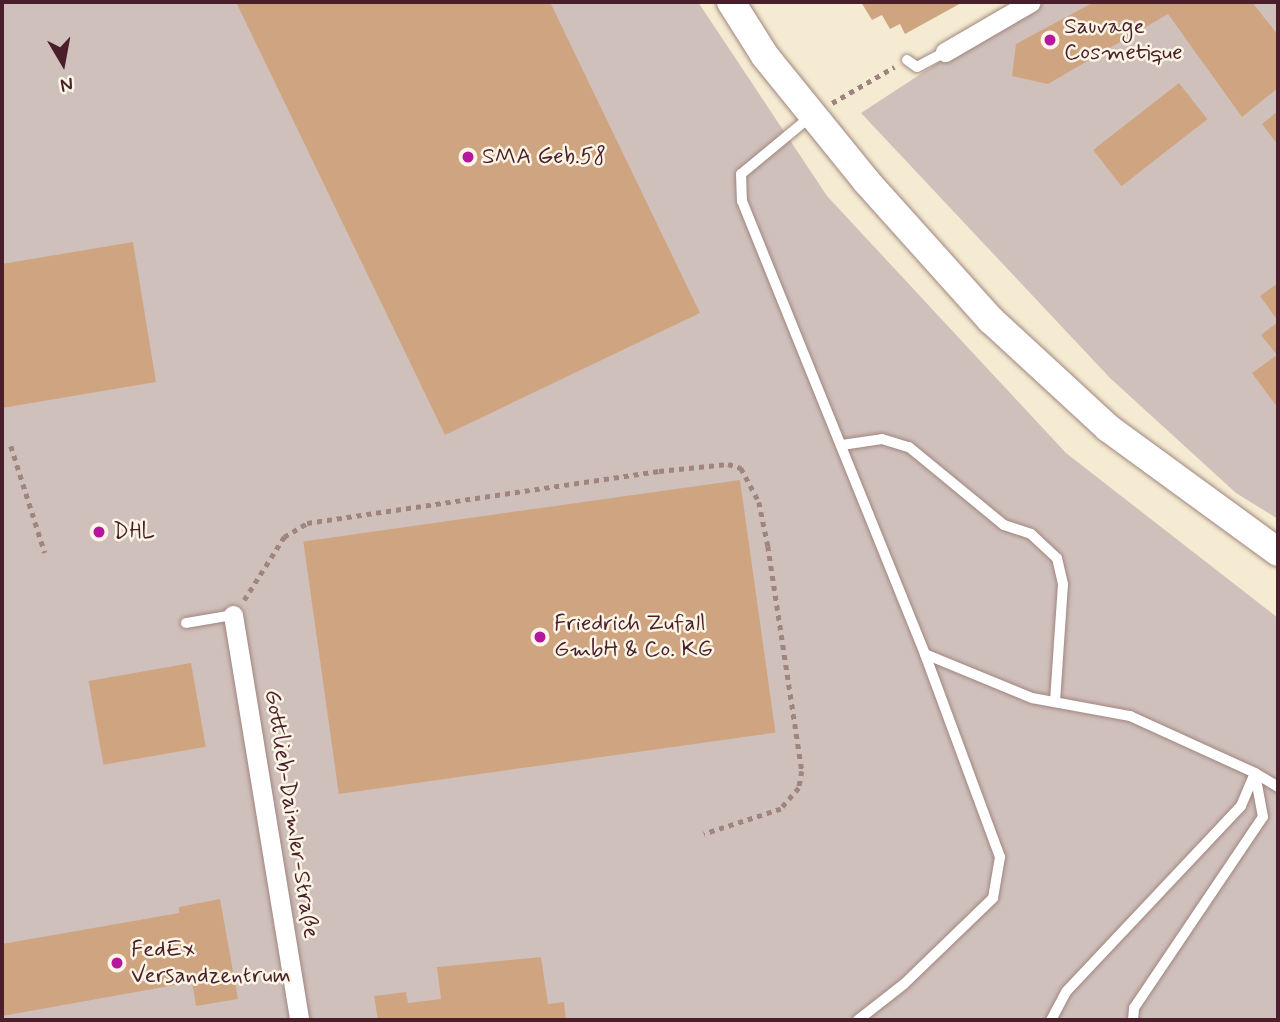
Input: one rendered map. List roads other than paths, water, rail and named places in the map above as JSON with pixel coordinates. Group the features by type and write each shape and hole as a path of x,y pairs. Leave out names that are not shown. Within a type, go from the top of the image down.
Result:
{"main road":[{"path":"731,2 765,56 813,115 991,320 1108,428 1278,552"}],"street":[{"path":"945,52 1031,2"},
{"name":"Gottlieb-Daimler-Straße","path":"233,615 299,1020"}],"lane":[{"path":"907,60 917,67 945,52"},
{"path":"813,115 741,174 743,201 925,654 1000,857 993,898 904,984 858,1020"},
{"path":"842,445 882,439 909,447 1004,525 1031,534 1057,558 1063,584 1055,702"},
{"path":"187,623 233,615"},
{"path":"925,654 1032,698 1130,716 1255,773 1278,787"},
{"path":"1051,1020 1066,992 1241,806 1255,773"},
{"path":"1133,1020 1134,1008 1263,817 1255,773"}],"place":[{"name":"Sauvage Cosmetique","path":"1050,40"},
{"name":"SMA Geb.58","path":"468,157"},
{"name":"DHL","path":"99,532"},
{"name":"Friedrich Zufall GmbH & Co. KG","path":"540,637"},
{"name":"FedEx Versandzentrum","path":"117,963"}]}
